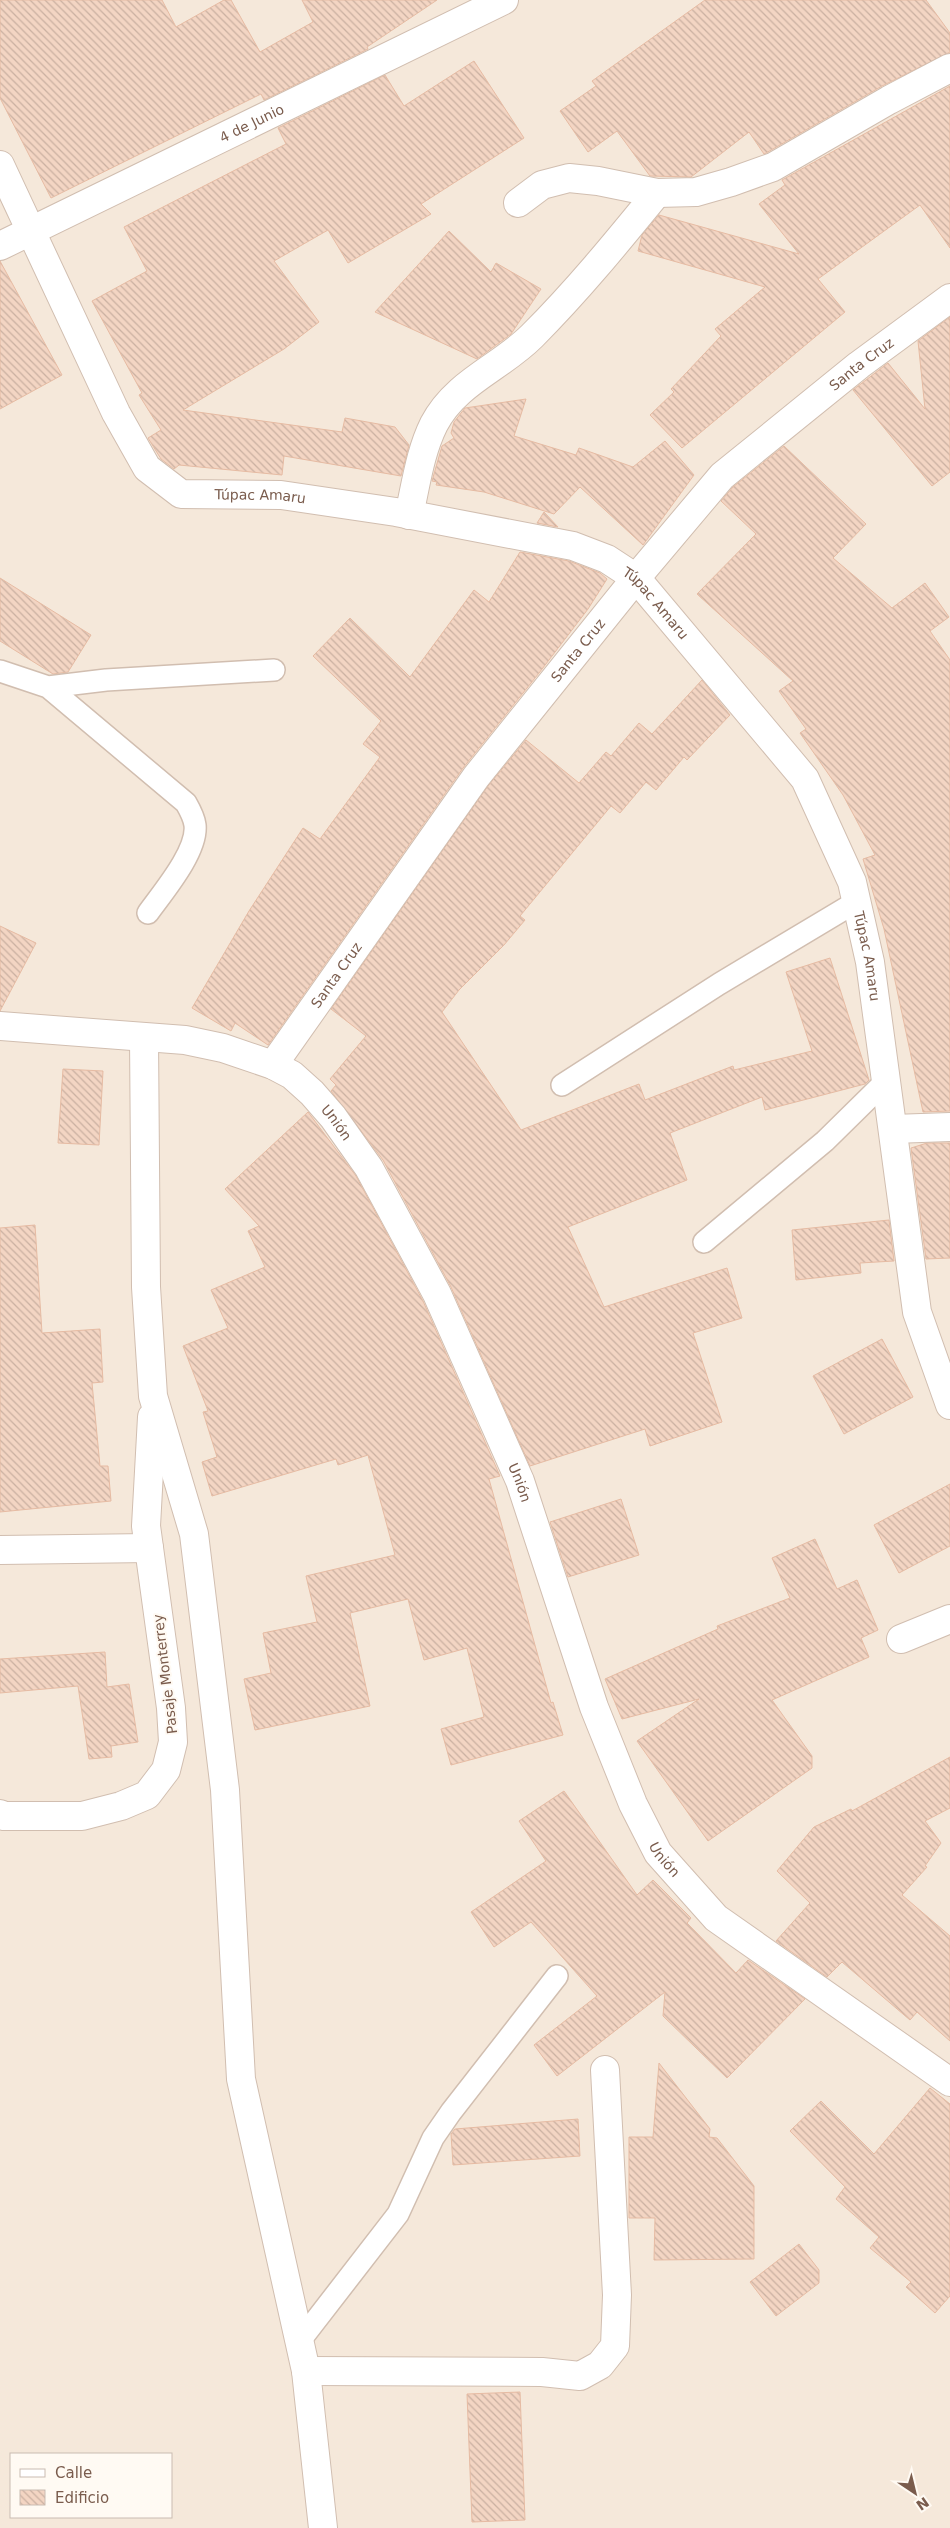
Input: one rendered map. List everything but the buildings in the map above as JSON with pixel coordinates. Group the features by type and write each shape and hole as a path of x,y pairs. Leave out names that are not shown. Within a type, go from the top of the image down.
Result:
{"street":[{"name":"4 de Junio","path":"0,246 31,232 470,8 504,0"},
{"path":"518,204 542,185 569,178 598,181 656,193 696,192 773,167 888,100 950,68"},
{"name":"Túpac Amaru","path":"0,165 116,412 147,468 181,494 281,495 409,515 573,546 608,559 636,578 805,779 852,882 870,962 917,1312 950,1405"},
{"path":"409,515 424,449 435,424 450,400 473,379 505,358 531,337 587,279 656,193"},
{"name":"Santa Cruz","path":"273,1065 476,777 636,578 722,476 859,365 950,298"},
{"name":"Unión","path":"0,1026 185,1040 223,1048 273,1065 292,1075 312,1093 364,1160 437,1294 520,1481 594,1708 633,1804 658,1853 716,1918 950,2082"},
{"path":"144,1038 146,1286 153,1396 194,1534 225,1790 241,2079 306,2371 323,2528"},
{"path":"893,1129 950,1128"},
{"name":"Pasaje Monterrey","path":"0,1814 4,1816 82,1816 121,1806 147,1795 166,1770 173,1742 172,1708 146,1526 153,1396"},
{"path":"0,1550 149,1548"},
{"path":"901,1639 950,1619"},
{"path":"306,2371 542,2372 580,2376 600,2365 615,2346 617,2295 605,2070"}],"lane":[{"path":"48,687 106,680 274,670"},
{"path":"0,672 48,687 177,794 193,815 195,826 193,840 185,859 148,913"},
{"path":"562,1084 719,984 856,902"},
{"path":"704,1242 825,1141 886,1081"},
{"path":"299,2342 398,2214 433,2138 446,2118 557,1976"}],"shaded area":[{"path":"0,0 950,0 950,2528 0,2528"}]}
